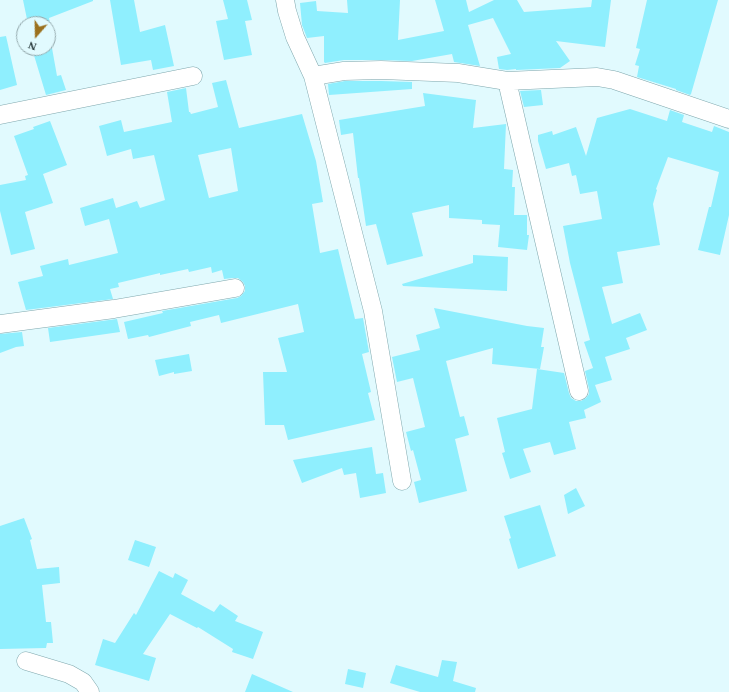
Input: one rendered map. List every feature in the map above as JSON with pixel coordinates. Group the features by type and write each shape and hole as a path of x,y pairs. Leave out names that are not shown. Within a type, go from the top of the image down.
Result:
{"street":[{"path":"285,0 286,11 295,37 313,76 373,311 402,481"},
{"path":"313,76 344,71 381,70 458,74 507,81 597,77 614,80 729,119"},
{"path":"0,115 193,76"},
{"path":"507,81 579,391"},
{"path":"0,324 114,309 235,288"},
{"path":"26,661 69,674 83,682 90,692"}],"building":[{"path":"23,0 93,0 54,16 26,16"},
{"path":"110,0 134,0 140,32 165,25 174,66 153,70 151,60 121,65"},
{"path":"223,0 247,0 252,20 245,21 252,55 224,60 216,21 228,19"},
{"path":"347,0 400,0 398,40 444,31 435,0 466,0 469,12 494,0 517,0 524,12 591,7 592,0 611,0 605,47 556,41 570,61 560,68 507,70 499,69 497,57 511,54 493,18 468,25 480,66 454,62 452,54 412,61 344,60 325,63 324,36 307,38 302,25 300,3 316,1 317,11 348,13"},
{"path":"647,0 718,0 690,95 637,77 639,66 635,65 640,49 636,48"},
{"path":"6,36 17,85 0,90 0,37"},
{"path":"34,56 53,56 57,76 61,75 66,90 46,95"},
{"path":"226,80 239,128 302,114 316,161 323,202 312,204 320,253 338,249 355,319 363,318 369,352 362,354 371,392 368,393 375,420 288,440 284,425 265,425 263,372 287,372 278,338 304,332 298,304 221,323 219,315 190,322 191,326 149,337 148,335 128,339 124,322 163,313 162,311 237,298 241,296 245,291 243,282 238,278 224,279 222,270 212,273 211,267 189,272 188,269 160,275 160,273 118,283 119,287 110,289 113,299 26,310 18,282 43,276 40,266 68,259 69,265 118,253 109,219 85,226 80,208 113,198 116,208 137,201 140,208 165,200 154,155 133,159 131,149 107,156 99,126 121,120 124,132 172,122 167,92 186,88 189,112 191,114 218,107 212,83","holes":["231,148 238,191 209,198 198,155"]},
{"path":"345,81 412,82 412,89 329,95 328,84"},
{"path":"541,90 543,105 524,107 520,91"},
{"path":"423,93 476,100 473,128 506,124 504,169 513,170 512,187 515,187 514,215 527,215 527,235 529,235 527,250 498,247 500,225 482,224 482,220 449,218 449,205 412,213 423,256 387,265 376,224 366,226 358,178 353,133 341,135 339,120 425,106"},
{"path":"630,109 667,121 670,110 684,115 682,122 712,132 714,126 729,132 729,215 720,255 698,250 709,207 711,207 719,172 668,157 656,189 653,204 660,245 617,252 623,283 602,287 612,324 640,313 647,330 626,338 630,349 605,357 612,380 595,385 601,402 584,410 586,418 569,422 576,449 554,455 550,442 523,449 531,472 510,479 502,453 505,452 497,418 532,409 537,369 564,373 571,398 576,401 581,401 589,394 585,371 593,368 584,342 590,340 570,263 563,226 602,219 597,191 580,194 576,175 572,176 569,163 546,169 538,141 538,135 552,131 553,135 576,127 586,156 597,118"},
{"path":"50,121 67,165 43,174 53,203 25,212 35,249 11,255 0,211 0,185 26,180 25,176 28,175 14,136 34,129 33,127"},
{"path":"473,255 508,257 507,291 403,286 402,284 473,263"},
{"path":"434,308 544,328 541,347 544,347 540,369 492,364 493,348 446,361 460,417 464,416 469,435 455,439 467,491 419,503 414,482 421,480 413,450 411,451 406,432 425,427 413,378 397,382 392,357 420,350 416,335 440,328"},
{"path":"117,319 120,332 50,342 48,328"},
{"path":"22,332 24,346 16,347 0,353 0,334"},
{"path":"189,354 192,371 174,374 174,372 159,376 155,360"},
{"path":"372,447 376,474 383,473 386,493 360,498 356,473 344,475 342,468 302,483 293,460"},
{"path":"576,488 585,506 568,514 564,495"},
{"path":"540,505 556,556 518,569 504,516"},
{"path":"24,518 32,539 30,540 37,569 59,567 60,583 42,585 46,622 51,622 53,643 47,643 46,648 0,649 0,526"},
{"path":"135,540 156,547 149,567 128,560"},
{"path":"159,571 173,578 175,573 188,580 181,594 214,612 220,604 238,616 235,621 263,632 253,659 232,652 233,649 198,627 197,628 170,614 143,654 156,658 149,681 95,665 103,639 115,643 134,613 136,615"},
{"path":"442,660 457,662 453,681 476,688 475,692 420,692 390,683 396,665 438,677"},
{"path":"348,669 366,673 363,688 345,684"},
{"path":"252,674 293,692 245,692"}]}
